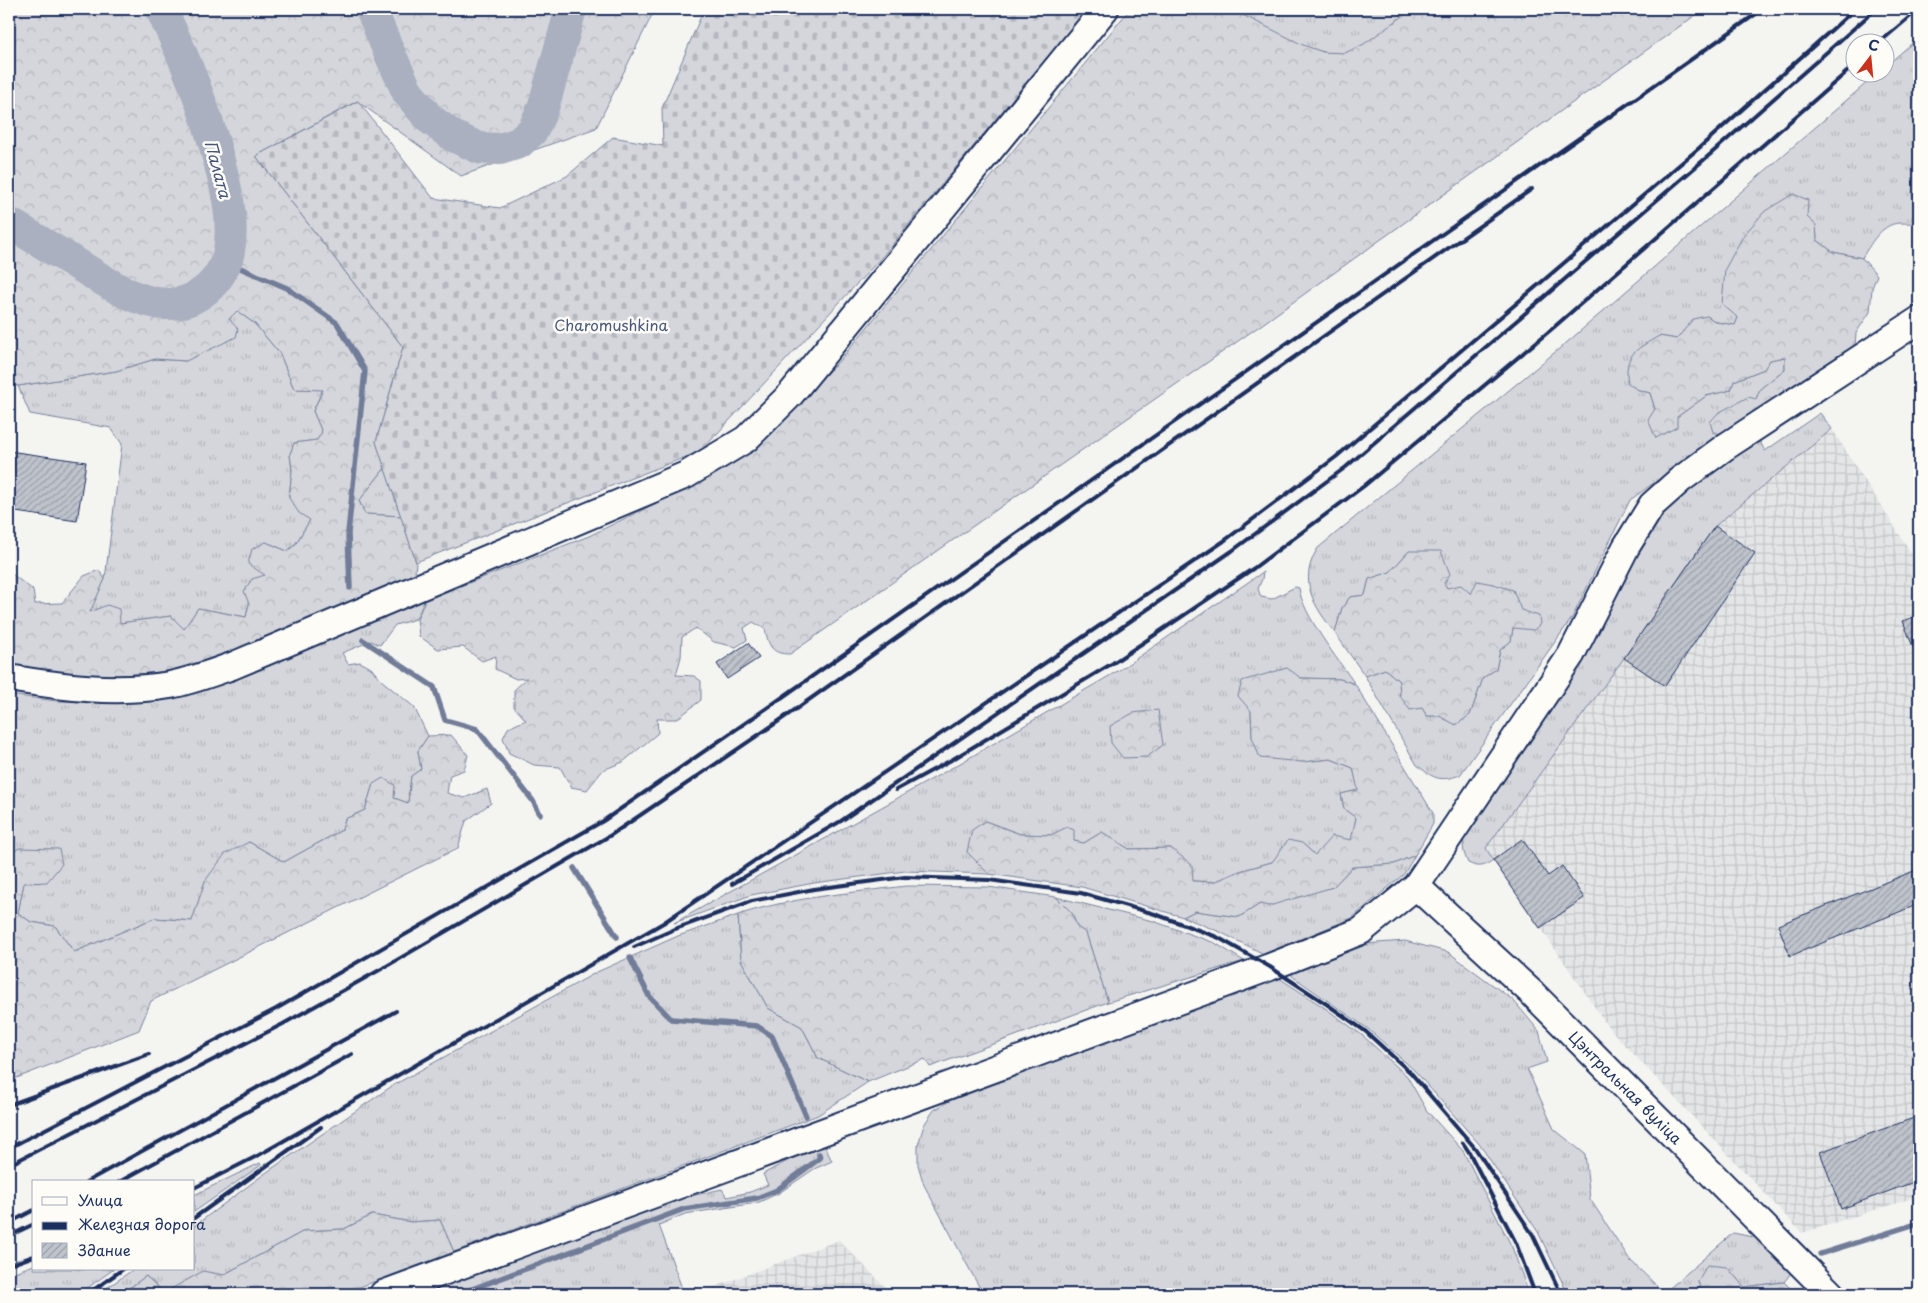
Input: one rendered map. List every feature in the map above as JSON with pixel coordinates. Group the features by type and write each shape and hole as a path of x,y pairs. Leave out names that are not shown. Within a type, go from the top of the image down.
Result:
{"street":[{"path":"9,678 58,686 115,690 170,685 232,666 686,475 746,439 790,395 1105,9"},
{"path":"383,1294 1282,963 1361,931 1416,886 1571,654 1626,547 1652,505 1680,480 1725,447 1919,320"},
{"name":"Цэнтральная вуліца","path":"1416,886 1532,993 1831,1294"}],"shaded area":[{"path":"1832,429 1919,565 1919,1196 1802,1233 1609,1028 1486,848 1624,658 1715,526"},
{"path":"839,1240 892,1294 696,1294"}],"green space":[{"path":"9,9 655,9 596,128 461,176 357,101 256,156 403,347 376,442 385,468 359,501 365,514 401,516 416,562 415,574 227,655 172,671 100,677 9,665 9,572 33,590 35,604 62,603 84,576 99,570 105,579 90,612 107,605 119,609 120,623 171,616 184,629 198,608 246,617 249,604 244,591 252,579 265,575 248,564 252,549 266,542 287,551 295,545 310,520 299,513 289,498 292,470 290,454 294,443 317,440 322,432 313,411 323,390 294,389 280,354 255,324 237,311 229,319 238,329 236,337 186,361 155,359 116,371 18,386 9,384"},
{"name":"Charomushkina","path":"704,9 1087,9 881,258 701,451 416,562 376,442 403,347 256,156 358,101 433,198 500,208 567,176 613,137 663,146 662,108"},
{"path":"1130,9 1231,9 1303,45 1323,52 1345,53 1364,44 1413,9 1704,9 1261,325 790,654 775,651 768,640 765,629 753,622 744,628 747,640 736,647 714,642 696,628 682,637 681,657 676,675 694,676 701,681 701,700 677,719 657,719 658,733 623,762 603,770 587,790 571,787 560,767 534,765 509,753 503,738 508,728 526,720 514,707 514,690 527,678 516,679 495,669 496,656 482,661 463,647 438,649 419,636 417,619 425,600 589,536 691,486 756,445 840,360"},
{"path":"1231,9 1413,9 1362,46 1345,53 1333,53 1318,51 1303,45 1271,31"},
{"path":"1919,37 1919,222 1899,223 1887,227 1881,231 1862,258 1833,252 1817,240 1816,225 1738,318 1735,325 1716,322 1707,316 1677,339 1659,336 1636,389 1650,393 1655,409 1677,417 1706,396 1731,390 1734,381 1764,369 1770,360 1785,357 1785,369 1760,389 1756,399 1722,434 1630,500 1572,618 1460,775 1442,779 1428,773 1417,765 1365,676 1385,669 1399,681 1400,696 1422,708 1427,716 1470,715 1483,678 1496,669 1500,650 1511,641 1513,628 1520,610 1513,590 1471,594 1447,588 1409,551 1390,572 1369,579 1365,595 1350,597 1342,608 1335,633 1315,603 1311,593 1309,571 1318,548 1571,339 1868,82 1896,82 1896,57"},
{"path":"1793,194 1808,200 1807,217 1816,225 1817,240 1833,252 1862,258 1877,275 1872,288 1870,312 1856,333 1855,346 1722,434 1713,432 1710,422 1718,413 1748,397 1756,399 1760,389 1785,369 1785,357 1770,360 1764,369 1734,381 1731,390 1706,396 1677,417 1677,427 1656,438 1648,420 1655,409 1650,393 1636,389 1628,383 1627,373 1630,359 1638,349 1659,336 1677,339 1693,319 1707,316 1716,322 1735,325 1738,318 1722,304 1725,269 1743,236 1765,211"},
{"path":"237,311 255,324 280,354 294,389 323,389 313,411 322,432 317,440 294,443 290,454 292,470 289,498 310,520 295,545 287,551 266,542 266,575 249,604 246,617 198,608 184,629 171,616 120,623 89,613 105,579 122,444 111,428 30,414 18,386 116,371 155,359 186,361"},
{"path":"1820,413 1832,429 1715,526 1624,658 1486,848 1493,860 1481,866 1468,863 1463,848 1466,832 1662,511 1686,488 1758,438 1765,451"},
{"path":"385,468 401,516 365,514 359,501"},
{"path":"1409,551 1441,551 1450,574 1444,583 1447,588 1461,585 1471,594 1477,581 1513,590 1521,610 1539,616 1540,624 1534,630 1513,628 1511,641 1500,650 1496,669 1483,678 1470,715 1456,725 1439,716 1427,716 1422,708 1410,710 1400,696 1399,681 1385,669 1365,676 1335,633 1342,608 1350,597 1365,595 1369,579 1390,572"},
{"path":"1263,572 1258,589 1261,597 1272,599 1295,587 1299,588 1314,624 1355,684 1340,679 1300,678 1251,710 1252,737 1302,762 1331,759 1353,768 1359,790 1341,794 1344,809 1356,817 1352,840 1315,855 1302,843 1272,862 1240,871 1214,882 1193,881 1171,848 1129,849 1102,832 1084,843 1074,841 1067,828 1051,835 1020,834 985,821 967,852 989,874 905,871 814,883 751,895 674,923 957,765 1121,669"},
{"path":"425,600 416,619 395,625 380,645 371,641 342,653 348,664 360,662 371,668 381,680 414,707 428,736 418,751 421,769 411,776 408,803 394,798 373,784 365,810 345,819 342,830 284,862 249,842 205,881 192,921 155,918 74,952 55,926 31,922 18,913 24,883 19,848 9,855 9,695 57,701 118,703 173,697 234,678"},
{"path":"1287,668 1301,678 1340,679 1355,684 1433,813 1433,824 1415,855 1394,864 1352,867 1333,887 1269,906 1260,904 1239,917 1195,911 1183,917 1082,887 989,874 967,852 972,830 985,821 1020,834 1051,835 1067,827 1074,830 1074,841 1084,843 1102,832 1129,849 1171,848 1192,865 1193,881 1214,882 1240,871 1272,862 1288,840 1302,843 1315,855 1332,836 1351,840 1356,818 1344,809 1341,794 1358,790 1353,768 1331,759 1302,762 1260,758 1252,737 1251,711 1238,696 1242,681"},
{"path":"1158,710 1163,745 1147,757 1123,758 1111,743 1110,726 1133,713"},
{"path":"451,735 468,755 464,770 450,775 447,793 464,798 487,789 491,803 466,821 458,848 151,1001 139,1030 9,1081 9,855 19,848 59,849 62,864 47,882 24,883 18,913 31,922 55,926 74,952 155,918 192,921 205,881 225,854 249,842 284,862 342,830 345,819 365,810 373,784 383,778 395,785 394,798 408,803 411,776 421,769 418,751 428,736"},
{"path":"1415,855 1404,874 1352,918 1264,954 1220,932 1183,917 1195,911 1239,917 1260,904 1333,887 1352,867 1394,864"},
{"path":"906,886 988,887 1056,897 1072,913 1077,927 1086,933 1108,1002 930,1067 925,1059 868,1082 818,1058 802,1027 768,1008 741,960 738,915 800,900"},
{"path":"1056,897 1153,921 1215,943 1244,961 1108,1002 1086,933 1077,927 1072,913"},
{"path":"738,915 741,960 768,1008 802,1027 818,1058 868,1082 818,1115 454,1252 440,1220 411,1222 372,1215 344,1229 304,1231 223,1275 203,1272 164,1293 146,1276 121,1294 98,1294 133,1270 195,1270 195,1225 267,1172 392,1086 597,972 678,936"},
{"path":"1405,941 1448,952 1513,1000 1539,1031 1547,1062 1527,1069 1554,1129 1585,1154 1590,1199 1630,1260 1664,1293 1733,1233 1758,1238 1791,1273 1784,1282 1744,1287 1727,1267 1698,1281 1702,1294 1568,1294 1538,1232 1480,1145 1414,1070 1367,1028 1292,976 1292,970 1364,944"},
{"path":"1276,976 1362,1035 1407,1076 1427,1111 1463,1151 1512,1247 1529,1294 983,1294 924,1185 918,1165 918,1145 924,1125 934,1110 951,1100"},
{"path":"825,1147 832,1161 814,1169 779,1193 757,1203 685,1214 659,1225 684,1294 421,1294 673,1200 722,1189 727,1197 750,1192 768,1185 763,1174 806,1151"},
{"path":"260,1163 261,1165 195,1211 195,1195"},
{"path":"372,1215 411,1222 440,1220 454,1252 341,1294 121,1294 146,1276 164,1293 203,1271 223,1275 304,1231 344,1229"},
{"path":"1707,1265 1727,1267 1744,1287 1784,1282 1796,1294 1702,1294 1698,1281"},
{"path":"32,1266 32,1270 113,1270 79,1294 9,1294 9,1274"}],"building":[{"path":"9,451 86,462 77,521 9,511"},
{"path":"1715,526 1755,553 1665,686 1624,658"},
{"path":"1919,615 1919,660 1918,660 1903,621"},
{"path":"748,643 759,658 727,679 717,664"},
{"path":"1522,839 1548,876 1562,866 1584,898 1540,928 1493,860"},
{"path":"1919,869 1919,904 1790,956 1778,925"},
{"path":"1919,1116 1919,1180 1841,1209 1820,1152"}],"waterway":[{"name":"Палата","path":"9,223 108,283 142,299 166,304 183,302 202,293 216,280 226,262 231,233 230,212 222,171 201,103 161,9"},
{"name":"Палата","path":"371,9 408,93 430,119 453,136 479,148 500,149 519,143 533,130 543,108 571,9"},
{"path":"226,262 287,288 337,323 365,371 348,533 350,588"},
{"path":"363,640 434,687 445,720 477,729 533,801 540,814"},
{"path":"574,868 617,937"},
{"path":"630,958 649,996 671,1019 757,1026 772,1036 806,1116"},
{"path":"459,1294 684,1209 757,1198 777,1190 820,1158 819,1154"},
{"path":"1820,1254 1919,1223"}],"railway":[{"path":"9,1148 276,1009 603,821 1763,9"},
{"path":"195,1187 259,1155 663,923 1224,541 1336,457 1699,148 1855,9"},
{"path":"732,884 841,821 1232,551 1346,467 1706,158 1876,9"},
{"path":"1892,32 1919,9"},
{"path":"896,790 953,759 1113,663 1254,568 1364,486 1553,328 1846,73"},
{"path":"9,1165 283,1024 385,967 611,835 779,721 1532,189"},
{"path":"634,947 675,929 752,901 814,889 905,877 989,880 1081,893 1155,914 1217,937 1270,967 1328,1005 1365,1031 1411,1073 1475,1148 1533,1235 1561,1294"},
{"path":"90,1180 396,1011"},
{"path":"9,1105 149,1054"},
{"path":"123,1180 352,1054"},
{"path":"195,1217 321,1127"},
{"path":"1463,1143 1516,1243 1535,1294"},
{"path":"9,1223 32,1211"},
{"path":"9,1236 32,1225"},
{"path":"9,1265 32,1257"},
{"path":"88,1294 122,1270"}]}
